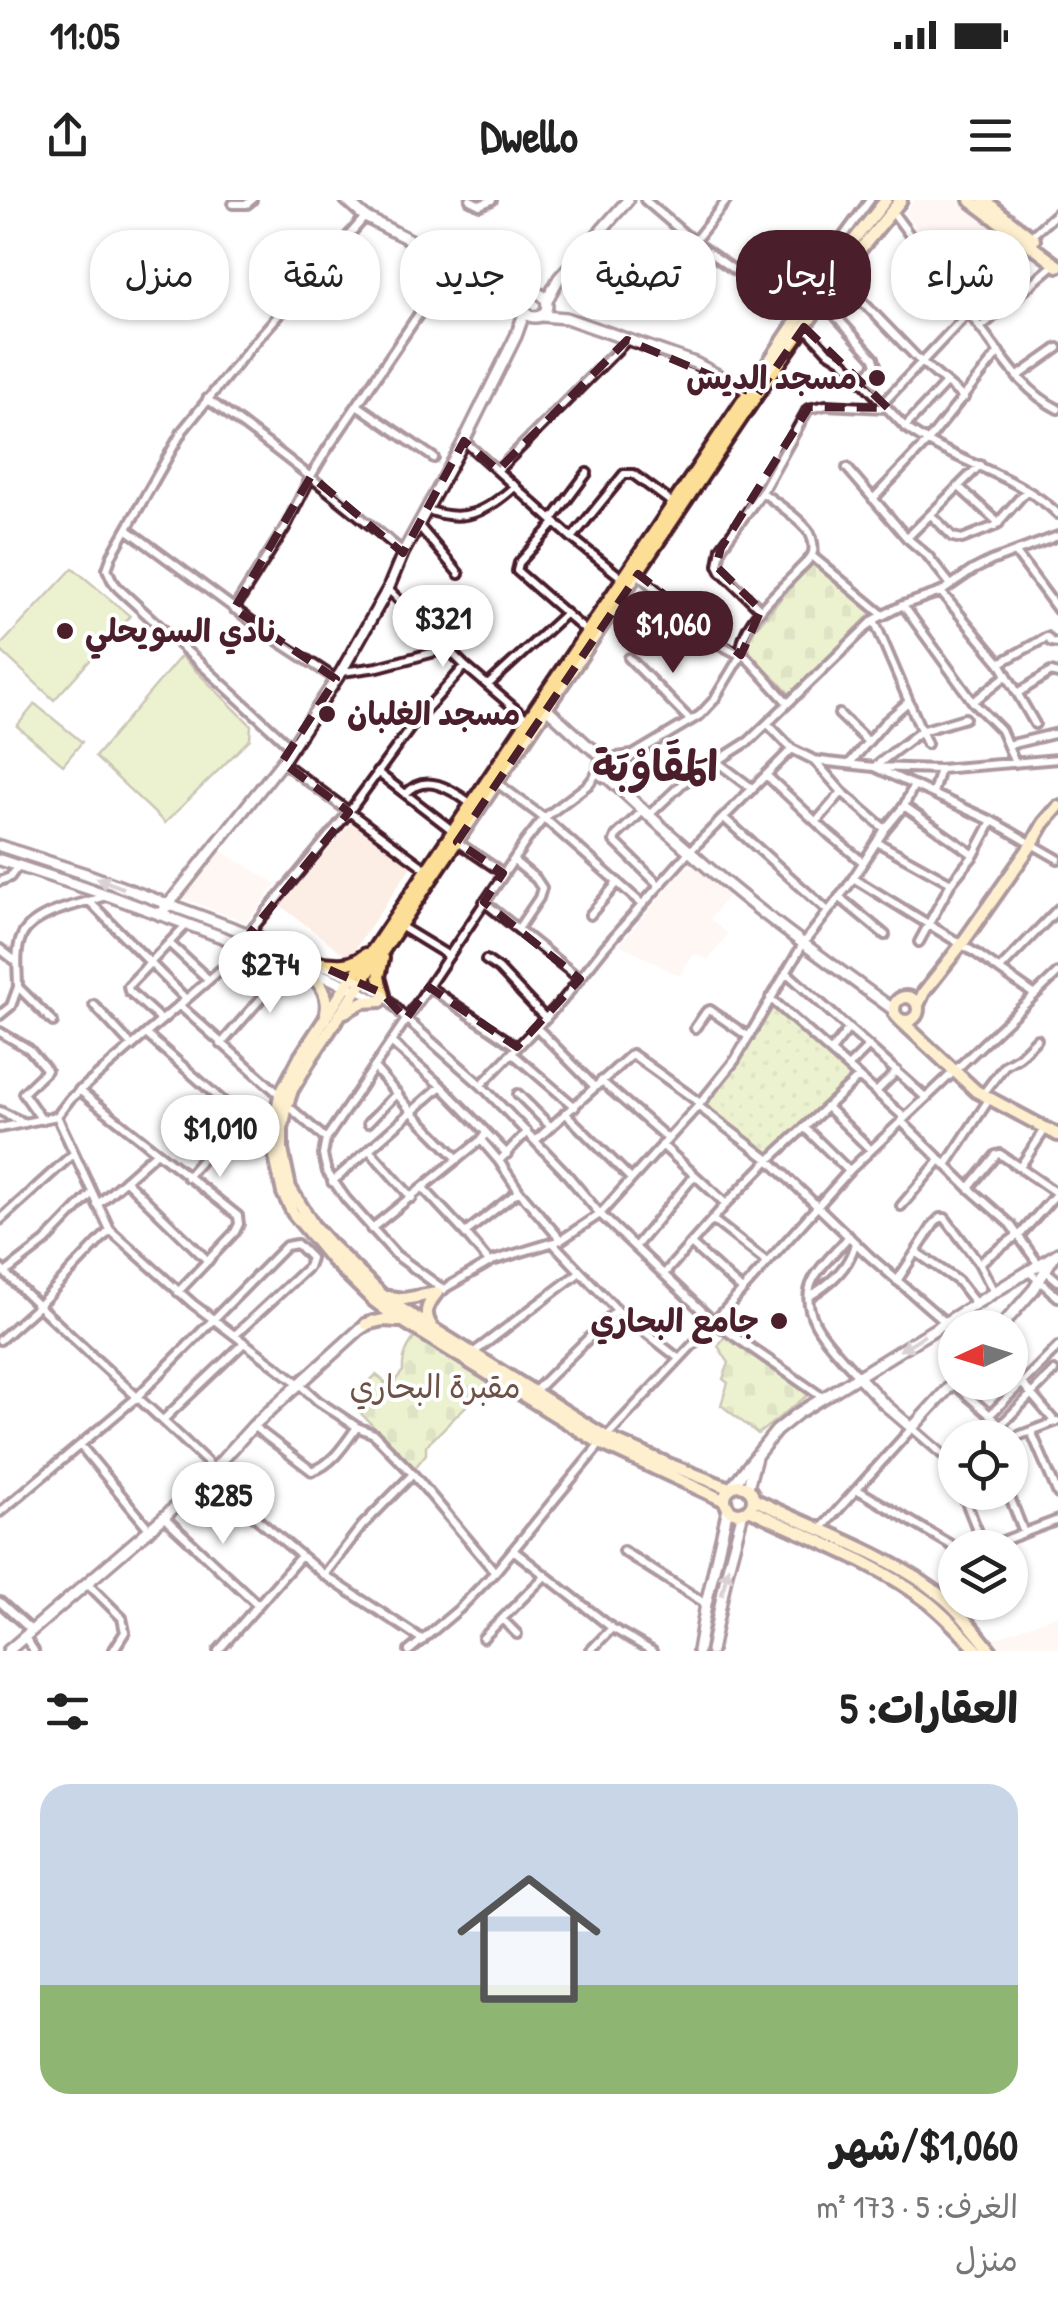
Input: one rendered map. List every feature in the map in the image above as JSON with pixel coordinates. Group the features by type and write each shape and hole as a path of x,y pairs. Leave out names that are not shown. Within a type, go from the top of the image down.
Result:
{"main road":[{"path":"322,963 354,963 381,947 400,926 470,803 528,718 543,705 638,574 802,322 834,265 889,205 901,200"},
{"path":"970,200 1014,230"},
{"path":"984,200 1017,230"},
{"path":"871,231 889,205"},
{"path":"1030,242 1057,264"},
{"path":"749,1502 735,1513 727,1505 603,1440 411,1324 305,1230 283,1194 274,1131 300,1057 381,947 426,869 496,782 622,578 753,394"},
{"path":"897,1015 908,1022 918,1010 924,992 1058,807"},
{"path":"340,1016 362,1002 382,998 381,947"},
{"path":"298,965 318,981 327,998 324,1021"},
{"path":"933,983 896,1002 897,1015 986,1097 1058,1135"},
{"path":"284,1100 340,1016 355,984"},
{"path":"902,998 910,997 918,1010 926,1044"},
{"path":"377,1297 404,1299 440,1291"},
{"path":"432,1328 426,1310 440,1291"},
{"path":"366,1324 376,1314 377,1297"},
{"path":"395,1310 535,1391 603,1440 731,1487"},
{"path":"366,1324 389,1319 411,1324"},
{"path":"727,1505 726,1493 742,1484 749,1502 910,1590 942,1614 978,1651"},
{"path":"749,1502 891,1564 938,1594"},
{"path":"964,1620 991,1651"}],"street":[{"path":"232,204 252,200"},
{"path":"346,200 365,217 400,235"},
{"path":"470,200 480,204 492,200"},
{"path":"541,299 628,200"},
{"path":"645,200 680,230"},
{"path":"703,230 727,200"},
{"path":"848,230 870,200"},
{"path":"889,205 907,230"},
{"path":"1030,236 1058,212"},
{"path":"291,747 112,580 108,568 183,430 252,344 365,217"},
{"path":"980,328 1057,264"},
{"path":"541,307 695,363 753,394"},
{"path":"871,310 964,398"},
{"path":"234,609 285,528 310,476 415,320"},
{"path":"160,915 312,720 388,589 403,553 526,320"},
{"path":"839,320 874,358 876,364 861,380"},
{"path":"761,610 718,565 720,548 762,492 810,408 885,405 961,320"},
{"path":"974,320 1017,377 1033,393 1058,408"},
{"path":"802,322 906,426 1026,492 1058,514"},
{"path":"498,470 626,340"},
{"path":"1017,377 1058,348"},
{"path":"873,499 928,441 999,352"},
{"path":"906,426 946,383"},
{"path":"207,399 310,476 403,553"},
{"path":"357,405 434,458"},
{"path":"464,441 622,578"},
{"path":"906,538 980,466"},
{"path":"848,468 951,585"},
{"path":"587,473 516,568 518,574 588,633"},
{"path":"572,538 624,474 633,474 675,505"},
{"path":"428,510 448,516 472,514 494,504 514,486"},
{"path":"959,487 998,523"},
{"path":"440,1291 396,1255 332,1182 324,1161 326,1139 544,818 609,769 700,715 714,700 761,610 812,556 813,540 808,530 762,492"},
{"path":"932,514 958,540 990,530 1026,492"},
{"path":"419,526 459,574"},
{"path":"128,530 234,609 338,676 446,649"},
{"path":"659,885 614,841 616,836 684,783 749,741 874,620 941,592 982,566 1058,536"},
{"path":"1016,553 1058,610"},
{"path":"812,556 882,615"},
{"path":"638,574 719,644 741,653 787,702"},
{"path":"388,589 446,649 528,718"},
{"path":"941,592 1000,663 1036,724"},
{"path":"903,605 972,702 1001,730 1015,763"},
{"path":"488,685 565,614"},
{"path":"874,620 927,744"},
{"path":"1000,663 1044,638 1058,643"},
{"path":"629,658 690,720"},
{"path":"249,934 414,723 465,666"},
{"path":"1018,693 1052,672 1058,674"},
{"path":"972,702 1007,675"},
{"path":"850,764 908,702"},
{"path":"543,705 587,745 625,792 689,852 897,1015"},
{"path":"839,714 868,741"},
{"path":"874,768 921,730 965,718"},
{"path":"768,724 792,749 814,760 874,768 940,769 1058,759"},
{"path":"1008,745 1058,733"},
{"path":"480,1086 546,1019 689,852 792,749"},
{"path":"609,769 633,755"},
{"path":"814,760 842,792 885,828"},
{"path":"282,762 426,869"},
{"path":"717,762 753,788"},
{"path":"874,768 992,821 1058,859"},
{"path":"933,793 940,769"},
{"path":"377,772 503,874"},
{"path":"766,775 863,862"},
{"path":"496,782 544,818 642,904"},
{"path":"406,794 416,785 432,784 445,786 470,803"},
{"path":"8,1651 150,1530 252,1426 366,1324 440,1291 489,1262 557,1241 600,1214 735,1060 803,944 904,806 914,785"},
{"path":"816,822 842,792"},
{"path":"904,806 974,855"},
{"path":"724,818 828,912"},
{"path":"919,942 951,883 974,855 992,821"},
{"path":"877,842 951,883"},
{"path":"0,846 86,874 322,963 394,1006 536,1140 600,1214 714,1322 822,1398"},
{"path":"0,860 355,984"},
{"path":"513,860 542,888 540,898 518,929"},
{"path":"0,881 10,877 18,866"},
{"path":"853,878 1035,995"},
{"path":"590,915 618,882"},
{"path":"76,904 81,888"},
{"path":"0,1014 11,1006 18,987 18,948 26,928 40,918 107,895"},
{"path":"839,897 886,935"},
{"path":"89,901 152,963 221,1044 326,1139"},
{"path":"484,902 580,978"},
{"path":"1000,969 1058,908"},
{"path":"162,1020 128,988 187,924"},
{"path":"400,926 449,956"},
{"path":"170,944 210,980"},
{"path":"0,1128 57,1116 80,1090 247,947"},
{"path":"0,949 18,962"},
{"path":"486,960 546,1019"},
{"path":"221,1044 298,965"},
{"path":"786,972 925,1097"},
{"path":"410,1651 495,1572 603,1440 849,1170 1058,973"},
{"path":"18,987 53,1022"},
{"path":"430,987 515,1050 575,1107"},
{"path":"770,998 876,1092 943,1163 1010,1224 1042,1268 1058,1282"},
{"path":"94,1006 132,1046"},
{"path":"696,1028 710,1010 749,1037"},
{"path":"537,1028 665,1142 694,1176 726,1204"},
{"path":"832,1051 849,1028"},
{"path":"0,1032 29,1049 48,1070 23,1093 42,1120"},
{"path":"146,1034 235,1115 187,1177"},
{"path":"901,1206 943,1163 1005,1065 1038,1039"},
{"path":"391,1042 441,1086 484,1137 580,1272 618,1310 678,1358"},
{"path":"848,1067 869,1046"},
{"path":"536,1140 633,1054 768,1160 938,1315"},
{"path":"374,1067 458,1159"},
{"path":"876,1092 897,1071"},
{"path":"664,1274 768,1160 860,1077"},
{"path":"332,1182 441,1086"},
{"path":"80,1090 239,1220 235,1232 178,1292"},
{"path":"368,1123 397,1094"},
{"path":"518,1094 551,1127"},
{"path":"828,1108 871,1150"},
{"path":"0,1111 25,1123"},
{"path":"565,1113 631,1179"},
{"path":"57,1116 110,1230 212,1320 318,1401 357,1428 374,1434 414,1474 495,1572"},
{"path":"805,1128 849,1170"},
{"path":"1020,1167 1046,1128"},
{"path":"499,1160 527,1132"},
{"path":"484,1137 507,1154"},
{"path":"372,1229 484,1137"},
{"path":"370,1151 412,1198"},
{"path":"97,1206 157,1152"},
{"path":"0,1220 73,1154"},
{"path":"969,1188 1002,1154 1057,1194 1018,1236 979,1263"},
{"path":"636,1247 694,1176"},
{"path":"126,1180 208,1261"},
{"path":"424,1188 489,1262"},
{"path":"465,1232 520,1191"},
{"path":"92,1193 45,1242 2,1270 163,1420 210,1473 300,1556 423,1640"},
{"path":"898,1281 934,1224 945,1218 979,1263 994,1292"},
{"path":"713,1220 767,1262"},
{"path":"0,1340 110,1230"},
{"path":"809,1297 851,1259 852,1240"},
{"path":"852,1240 813,1279 809,1297 816,1325 882,1403 938,1449"},
{"path":"0,1512 136,1398 286,1246 297,1244 311,1258 308,1267 235,1335"},
{"path":"692,1245 742,1290"},
{"path":"916,1252 958,1281 976,1304"},
{"path":"966,1310 1028,1272 1042,1268 1056,1254"},
{"path":"1015,1310 1039,1281 1042,1268"},
{"path":"474,1353 580,1272"},
{"path":"1028,1272 1058,1296"},
{"path":"535,1391 618,1310"},
{"path":"731,1487 783,1425 938,1327"},
{"path":"163,1420 244,1343"},
{"path":"1028,1376 1058,1346"},
{"path":"1006,1420 1056,1373 1044,1361"},
{"path":"1028,1390 1056,1421 1028,1432"},
{"path":"819,1530 938,1400"},
{"path":"974,1400 995,1420"},
{"path":"990,1415 1004,1400"},
{"path":"252,1426 312,1471 325,1465 357,1428"},
{"path":"1031,1431 1057,1489"},
{"path":"81,1446 150,1530"},
{"path":"711,1651 726,1572 749,1502 757,1455"},
{"path":"324,1575 362,1526 414,1474"},
{"path":"858,1490 938,1537"},
{"path":"698,1651 727,1505"},
{"path":"164,1517 257,1604"},
{"path":"1028,1531 1058,1520"},
{"path":"513,1550 612,1628 652,1651"},
{"path":"623,1551 706,1604"},
{"path":"218,1651 300,1556"},
{"path":"483,1638 545,1576"},
{"path":"88,1584 122,1618 125,1632 114,1651"},
{"path":"0,1602 28,1633 34,1651"},
{"path":"502,1619 517,1634"},
{"path":"590,1651 612,1628"}],"highlighted area":[{"path":"804,327 888,408 809,407 721,548 716,566 761,610 741,655 638,574 457,842 503,873 484,902 580,979 517,1047 429,987 406,1019 382,993 249,934 349,812 282,762 336,679 234,609 311,476 403,553 464,441 498,470 627,340 757,395"}],"shaded area":[{"path":"915,200 962,200 1004,230 918,230 905,213"},
{"path":"354,819 412,865 349,958 281,906"},
{"path":"220,850 277,884 246,922 178,896"},
{"path":"692,866 730,893 710,919 728,934 708,960 694,953 679,976 620,944 686,868"},
{"path":"1058,1615 1058,1651 1002,1651 993,1639"}],"green space":[{"path":"812,562 872,612 791,695 750,654 749,639"},
{"name":"نادي السويحلي","path":"73,568 130,616 54,700 0,646"},
{"path":"181,656 251,725 250,739 165,823 95,757"},
{"path":"35,704 82,742 63,765 17,726"},
{"path":"772,1002 855,1077 772,1155 703,1105 745,1054"},
{"name":"مقبرة البحاري","path":"418,1334 492,1380 426,1446 426,1454 414,1469 355,1407 355,1395 376,1375 389,1388 403,1371 406,1350"},
{"path":"726,1335 808,1395 758,1434 721,1405 729,1363 718,1346"}],"place":[{"name":"مسجد الديس","path":"877,378"},
{"name":"نادي السويحلي","path":"65,631"},
{"name":"مسجد الغلبان","path":"327,714"},
{"name":"جامع البحاري","path":"779,1321"}],"district":[{"name":"المَقَاوْبَة","path":"655,766"}]}
